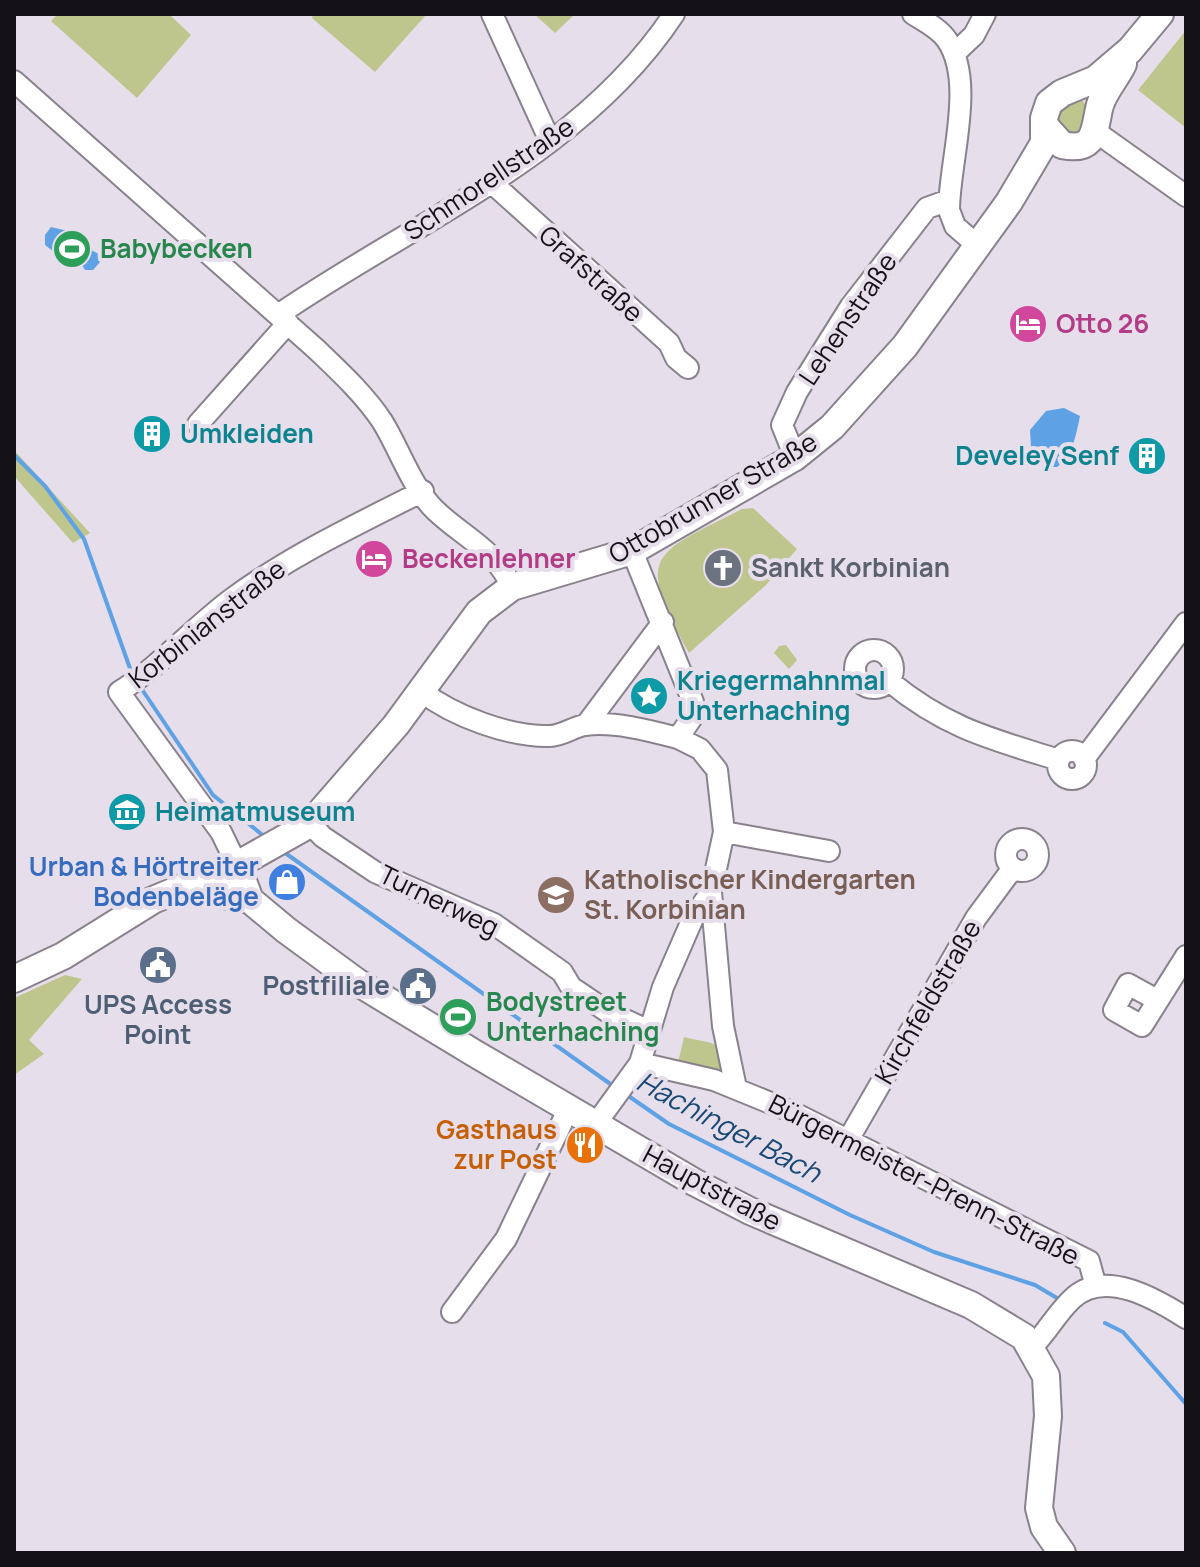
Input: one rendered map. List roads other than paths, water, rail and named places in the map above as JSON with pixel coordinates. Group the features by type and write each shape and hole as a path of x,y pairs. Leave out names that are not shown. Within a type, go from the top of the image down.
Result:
{"main road":[{"name":"Ottobrunner Straße","path":"237,865 310,824 370,757 479,612 512,587 632,551 795,457 832,427 882,374 1009,202 1044,143 1049,103 1096,79 1130,50 1160,14"},
{"name":"Ottobrunner Straße","path":"1009,202 1070,147 1085,143 1130,50"},
{"path":"1070,92 1087,96 1097,121"},
{"path":"1045,126 1054,141 1070,147"},
{"path":"14,979 70,952 179,887 237,865 250,900"},
{"name":"Hauptstraße","path":"179,887 250,900 357,982 595,1125 750,1211 993,1315 1033,1346"},
{"path":"1033,1346 1046,1376 1048,1393 1039,1508 1044,1527 1062,1553"}],"street":[{"path":"492,14 550,141"},
{"name":"Schmorellstraße","path":"198,424 283,319 550,141 627,77 674,14"},
{"path":"913,14 946,38 954,54 959,92 949,200 955,226 978,246"},
{"path":"954,54 974,35 985,14"},
{"path":"14,81 283,319 359,392 381,419 434,509 488,552 512,587"},
{"path":"1097,121 1186,196"},
{"name":"Grafstraße","path":"491,182 669,343 676,358 688,368"},
{"name":"Lehenstraße","path":"795,457 782,425 797,392 851,306 910,229 927,208 949,200"},
{"name":"Korbinianstraße","path":"237,865 221,832 130,685 260,578 302,552 423,491"},
{"path":"421,691 440,704 486,723 532,735 552,736 586,725 678,738 693,716 693,702 632,551"},
{"path":"586,725 663,622"},
{"path":"889,681 920,705 971,734 1059,760 1061,773 1073,779 1084,770 1084,759 1186,623"},
{"name":"Bürgermeister-Prenn-Straße","path":"678,738 700,749 717,770 724,832 711,892 723,1026 736,1088"},
{"name":"Turnerweg","path":"310,824 323,837 375,872 494,924 562,972 571,987 608,1012 647,1030"},
{"path":"724,832 829,851"},
{"name":"Kirchfeldstraße","path":"848,1140 976,918 1013,868"},
{"path":"595,1125 640,1063 647,1030 679,947 711,892"},
{"path":"1157,1000 1186,956"},
{"name":"Bürgermeister-Prenn-Straße","path":"640,1063 736,1088 848,1140 1089,1261 1096,1287"},
{"path":"452,1312 506,1239 569,1108"},
{"path":"1033,1346 1070,1301 1096,1287 1115,1286 1137,1292 1186,1318"}],"water":[{"name":"Babybecken","path":"51,227 76,233 84,240 85,247 99,254 101,261 93,270 85,270 76,256 69,257 60,249 53,251 45,245 45,235"},
{"path":"1064,408 1080,416 1077,430 1067,457 1057,467 1051,467 1031,447 1030,430 1046,411"}],"waterway":[{"name":"Hachinger Bach","path":"14,455 45,486 84,539 132,674"},
{"name":"Hachinger Bach","path":"139,685 213,795 265,837"},
{"name":"Hachinger Bach","path":"281,850 616,1088"},
{"name":"Hachinger Bach","path":"627,1095 669,1124 850,1215 934,1252 1035,1285 1062,1301"},
{"name":"Hachinger Bach","path":"1105,1323 1123,1332 1186,1404"}],"place":[{"name":"Babybecken","path":"72,249"},
{"name":"Otto 26","path":"1028,324"},
{"name":"Umkleiden","path":"152,434"},
{"name":"Develey Senf","path":"1147,456"},
{"name":"Beckenlehner","path":"374,559"},
{"name":"Sankt Korbinian","path":"723,568"},
{"name":"Kriegermahnmal Unterhaching","path":"649,696"},
{"name":"Heimatmuseum","path":"127,812"},
{"name":"Urban & Hörtreiter Bodenbeläge","path":"287,882"},
{"name":"Katholischer Kindergarten St. Korbinian","path":"556,895"},
{"name":"UPS Access Point","path":"158,965"},
{"name":"Postfiliale","path":"418,986"},
{"name":"Bodystreet Unterhaching","path":"458,1017"},
{"name":"Gasthaus zur Post","path":"585,1145"}]}
